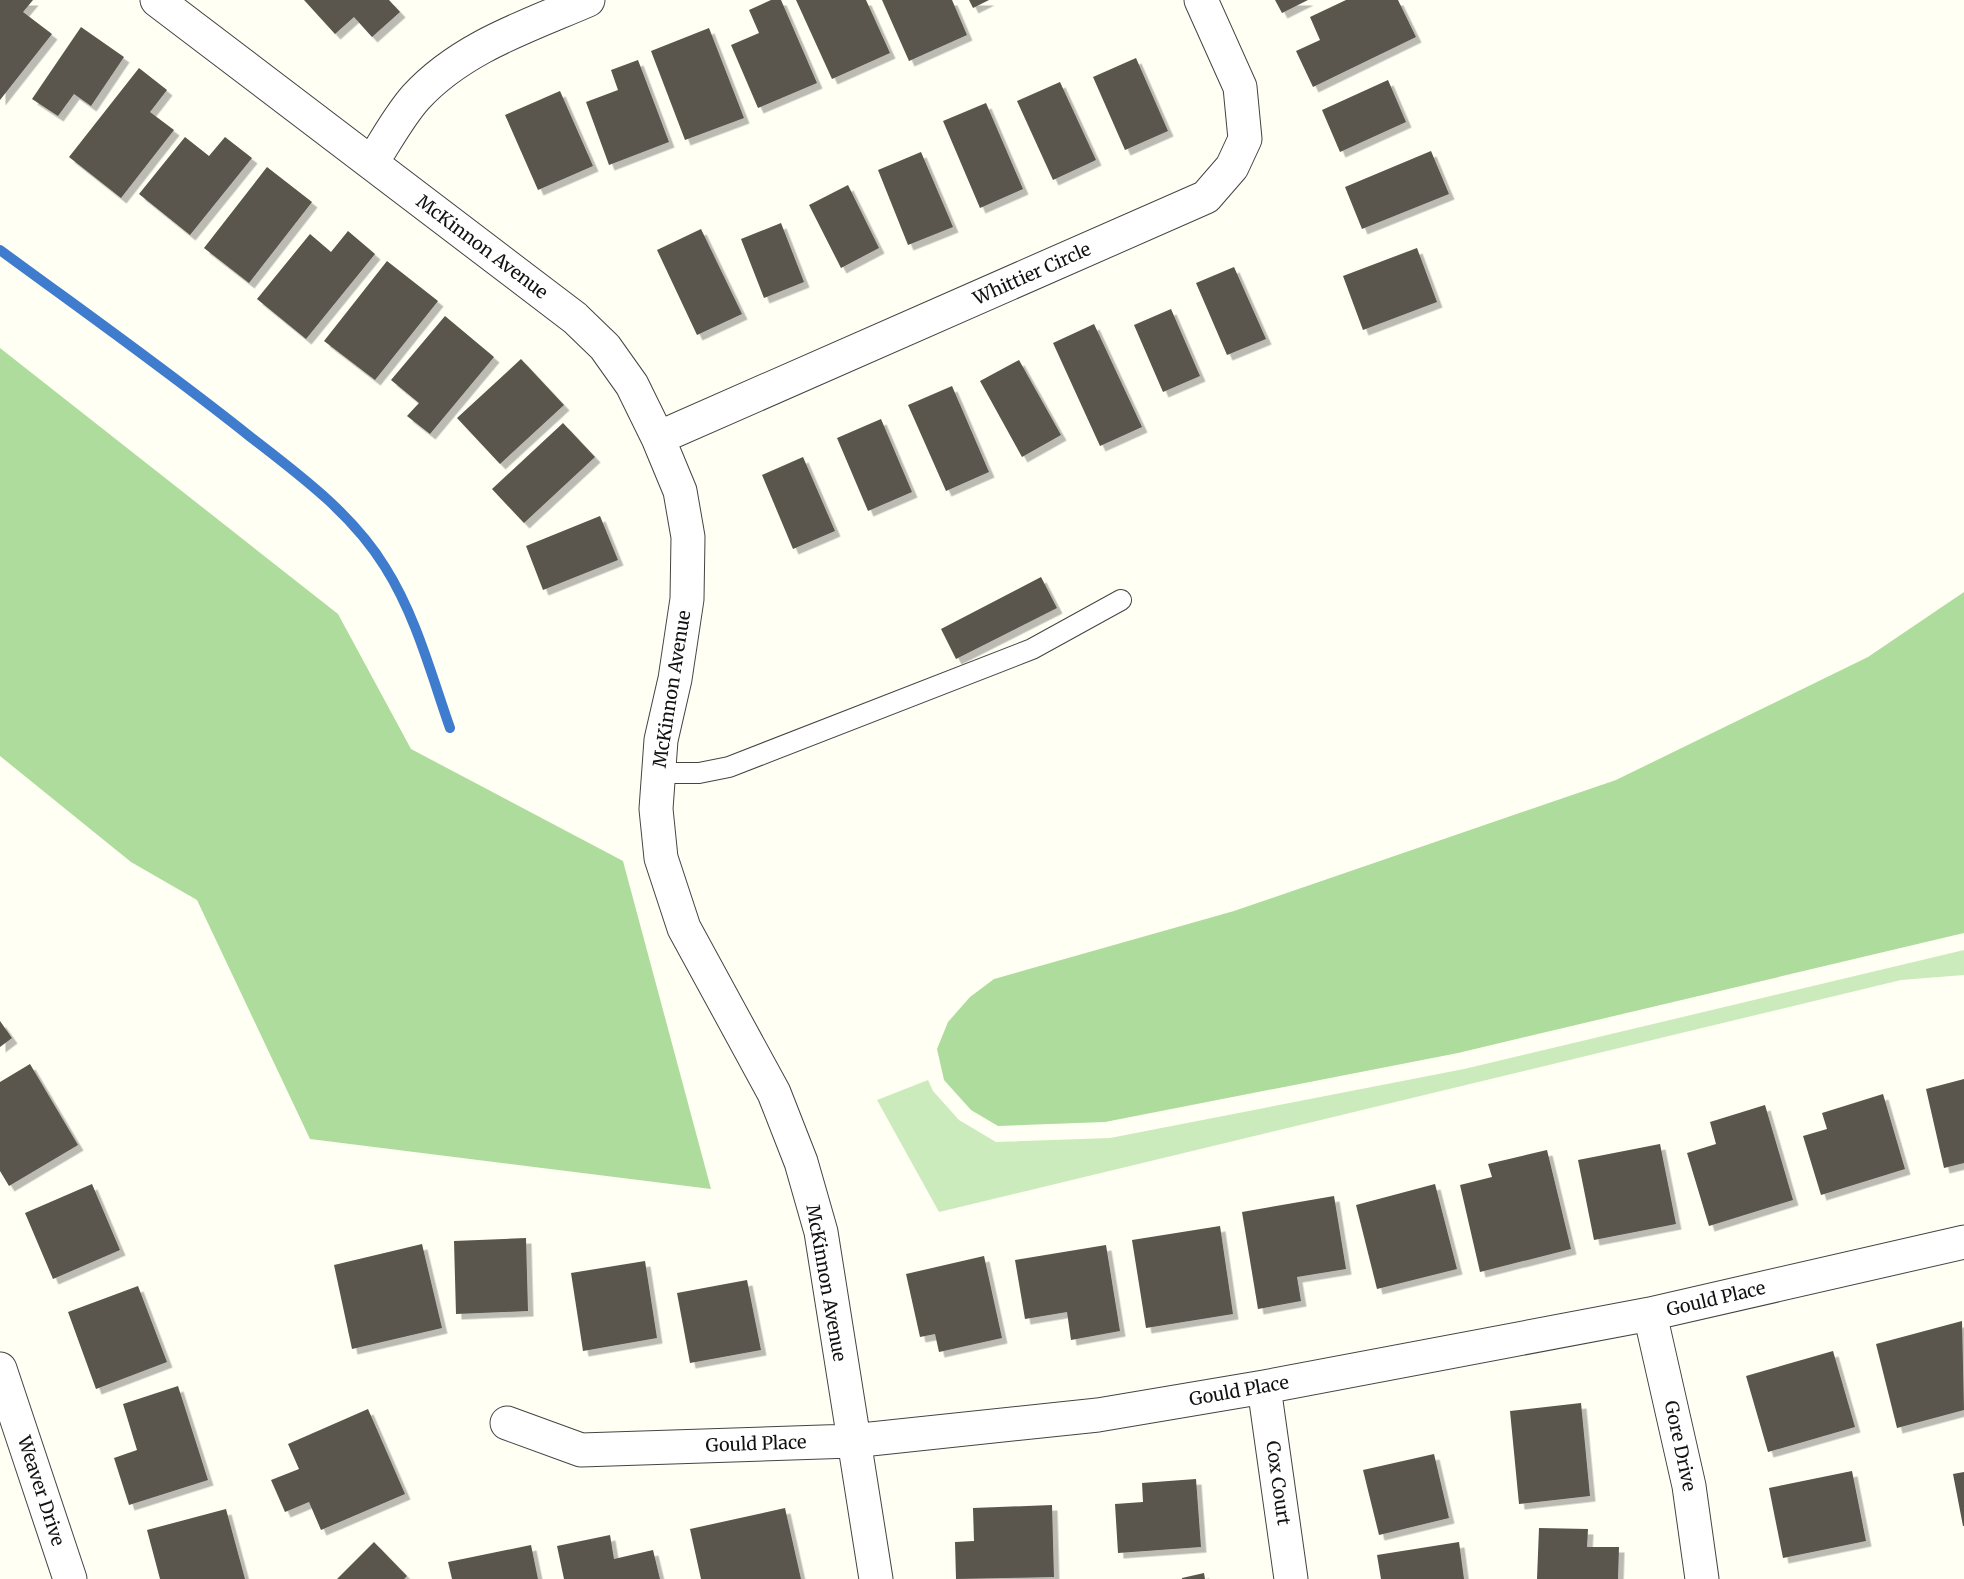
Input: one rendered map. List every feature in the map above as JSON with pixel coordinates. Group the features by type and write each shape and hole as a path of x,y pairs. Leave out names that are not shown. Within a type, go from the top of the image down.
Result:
{"street":[{"name":"McKinnon Avenue","path":"157,0 575,318 605,347 632,385 658,438 680,491 688,537 687,599 675,679 661,740 656,809 661,858 684,928 774,1093 801,1162 821,1232 852,1441 876,1579"},
{"path":"372,162 415,98 447,68 491,42 588,0"},
{"name":"Whittier Circle","path":"658,438 1206,197 1232,167 1245,139 1240,87 1202,0"},
{"name":"Gould Place","path":"507,1423 581,1450 852,1441 1098,1415 1264,1387 1650,1314 1964,1242"},
{"name":"Gore Drive","path":"1650,1314 1689,1486 1702,1579"},
{"name":"Weaver Drive","path":"0,1369 70,1579"},
{"name":"Cox Court","path":"1264,1387 1291,1579"}],"lane":[{"path":"659,773 699,773 737,765 1032,649 1121,600"}],"green space":[{"path":"0,348 338,614 411,749 623,861 711,1189 310,1139 197,900 131,862 0,756"},
{"path":"1964,592 1964,933 1458,1053 1105,1122 998,1126 971,1110 944,1080 937,1049 948,1022 970,997 994,979 1234,911 1616,780 1868,657"},
{"path":"1964,950 1964,975 1901,980 939,1212 877,1100 928,1080 933,1091 959,1120 996,1142 1110,1138 1464,1069"}],"building":[{"path":"0,0 33,0 23,12 52,34 0,100"},
{"path":"304,0 389,0 400,12 372,37 354,17 335,34"},
{"path":"771,0 781,0 817,83 758,108 731,45 759,33 749,10"},
{"path":"796,0 866,0 890,53 832,79"},
{"path":"882,0 952,0 967,35 909,61"},
{"path":"969,0 989,0 973,8"},
{"path":"1275,0 1308,0 1282,13"},
{"path":"1346,0 1398,0 1416,37 1313,87 1296,51 1320,40 1310,17"},
{"path":"81,27 124,57 91,106 74,94 58,116 32,99"},
{"path":"709,28 744,118 685,140 651,51"},
{"path":"1136,58 1168,131 1125,150 1093,77"},
{"path":"638,60 669,142 609,165 586,102 618,90 611,70"},
{"path":"139,68 167,90 150,112 174,130 121,198 69,157"},
{"path":"1388,80 1406,122 1340,152 1322,110"},
{"path":"1060,82 1096,160 1053,180 1017,101"},
{"path":"560,91 593,166 538,190 505,115"},
{"path":"986,103 1023,189 980,208 943,121"},
{"path":"185,137 209,156 225,137 252,158 190,235 139,194"},
{"path":"1431,151 1449,194 1362,229 1345,187"},
{"path":"921,152 953,227 908,245 878,170"},
{"path":"267,167 312,202 249,283 204,248"},
{"path":"848,185 879,248 841,268 809,205"},
{"path":"781,223 804,282 764,298 741,239"},
{"path":"701,229 742,314 697,335 657,250"},
{"path":"348,231 375,254 306,339 257,299 310,234 331,252"},
{"path":"1417,248 1437,302 1363,330 1343,276"},
{"path":"387,261 438,301 375,380 324,341"},
{"path":"1234,267 1266,339 1227,355 1196,283"},
{"path":"1171,309 1200,376 1163,392 1134,325"},
{"path":"445,316 494,357 430,434 407,416 419,403 391,380"},
{"path":"1094,324 1142,427 1100,446 1053,343"},
{"path":"521,359 564,405 500,464 457,418"},
{"path":"1019,360 1061,435 1022,457 980,381"},
{"path":"952,386 989,472 946,491 908,405"},
{"path":"881,419 912,492 868,511 837,438"},
{"path":"563,423 595,457 524,523 492,489"},
{"path":"803,457 835,531 793,549 762,475"},
{"path":"600,516 618,560 543,590 526,546"},
{"path":"1041,577 1057,608 956,659 941,629"},
{"path":"0,1021 12,1038 0,1047"},
{"path":"30,1064 78,1145 9,1186 0,1171 0,1082"},
{"path":"1964,1079 1964,1163 1944,1168 1926,1089"},
{"path":"1883,1094 1905,1169 1821,1195 1803,1136 1827,1129 1822,1113"},
{"path":"1765,1105 1793,1200 1709,1226 1687,1153 1716,1144 1710,1122"},
{"path":"1660,1144 1676,1224 1594,1240 1578,1160"},
{"path":"1547,1150 1571,1249 1480,1272 1460,1185 1492,1177 1488,1164"},
{"path":"92,1184 120,1250 53,1279 25,1213"},
{"path":"1435,1184 1457,1269 1377,1289 1356,1205"},
{"path":"1334,1196 1346,1269 1297,1277 1301,1301 1258,1309 1242,1212"},
{"path":"1220,1226 1233,1314 1146,1328 1132,1240"},
{"path":"526,1238 528,1311 456,1314 454,1241"},
{"path":"422,1244 442,1328 352,1349 334,1265"},
{"path":"1106,1245 1120,1331 1071,1340 1067,1312 1025,1319 1015,1260"},
{"path":"984,1256 1002,1338 939,1352 935,1334 920,1337 906,1274"},
{"path":"645,1261 657,1338 583,1351 571,1273"},
{"path":"747,1280 761,1350 690,1363 677,1293"},
{"path":"138,1286 167,1362 96,1389 68,1312"},
{"path":"1962,1321 1964,1410 1897,1428 1876,1344"},
{"path":"1833,1351 1855,1427 1768,1452 1746,1376"},
{"path":"178,1386 208,1480 129,1505 114,1458 137,1450 123,1404"},
{"path":"1581,1403 1590,1496 1519,1504 1510,1411"},
{"path":"368,1409 405,1494 321,1530 309,1502 285,1512 271,1480 299,1469 288,1444"},
{"path":"1434,1454 1449,1518 1379,1535 1363,1470"},
{"path":"1852,1471 1866,1541 1783,1558 1769,1488"},
{"path":"1964,1472 1964,1526 1963,1526 1953,1474"},
{"path":"1196,1479 1201,1547 1118,1553 1115,1504 1143,1502 1142,1483"},
{"path":"1052,1505 1054,1577 956,1579 955,1542 974,1541 973,1508"},
{"path":"785,1508 801,1579 701,1579 690,1529"},
{"path":"226,1509 245,1579 160,1579 147,1530"},
{"path":"1539,1528 1588,1529 1587,1547 1619,1547 1618,1579 1537,1579"},
{"path":"610,1535 614,1559 653,1550 660,1579 564,1579 557,1546"},
{"path":"374,1542 407,1576 404,1579 337,1579"},
{"path":"1459,1542 1464,1579 1381,1579 1377,1555"},
{"path":"531,1545 538,1579 452,1579 448,1562"},
{"path":"1204,1573 1205,1579 1182,1579 1182,1578"}],"waterway":[{"path":"0,250 218,411 323,495 357,529 385,567 406,605 450,728"}]}
